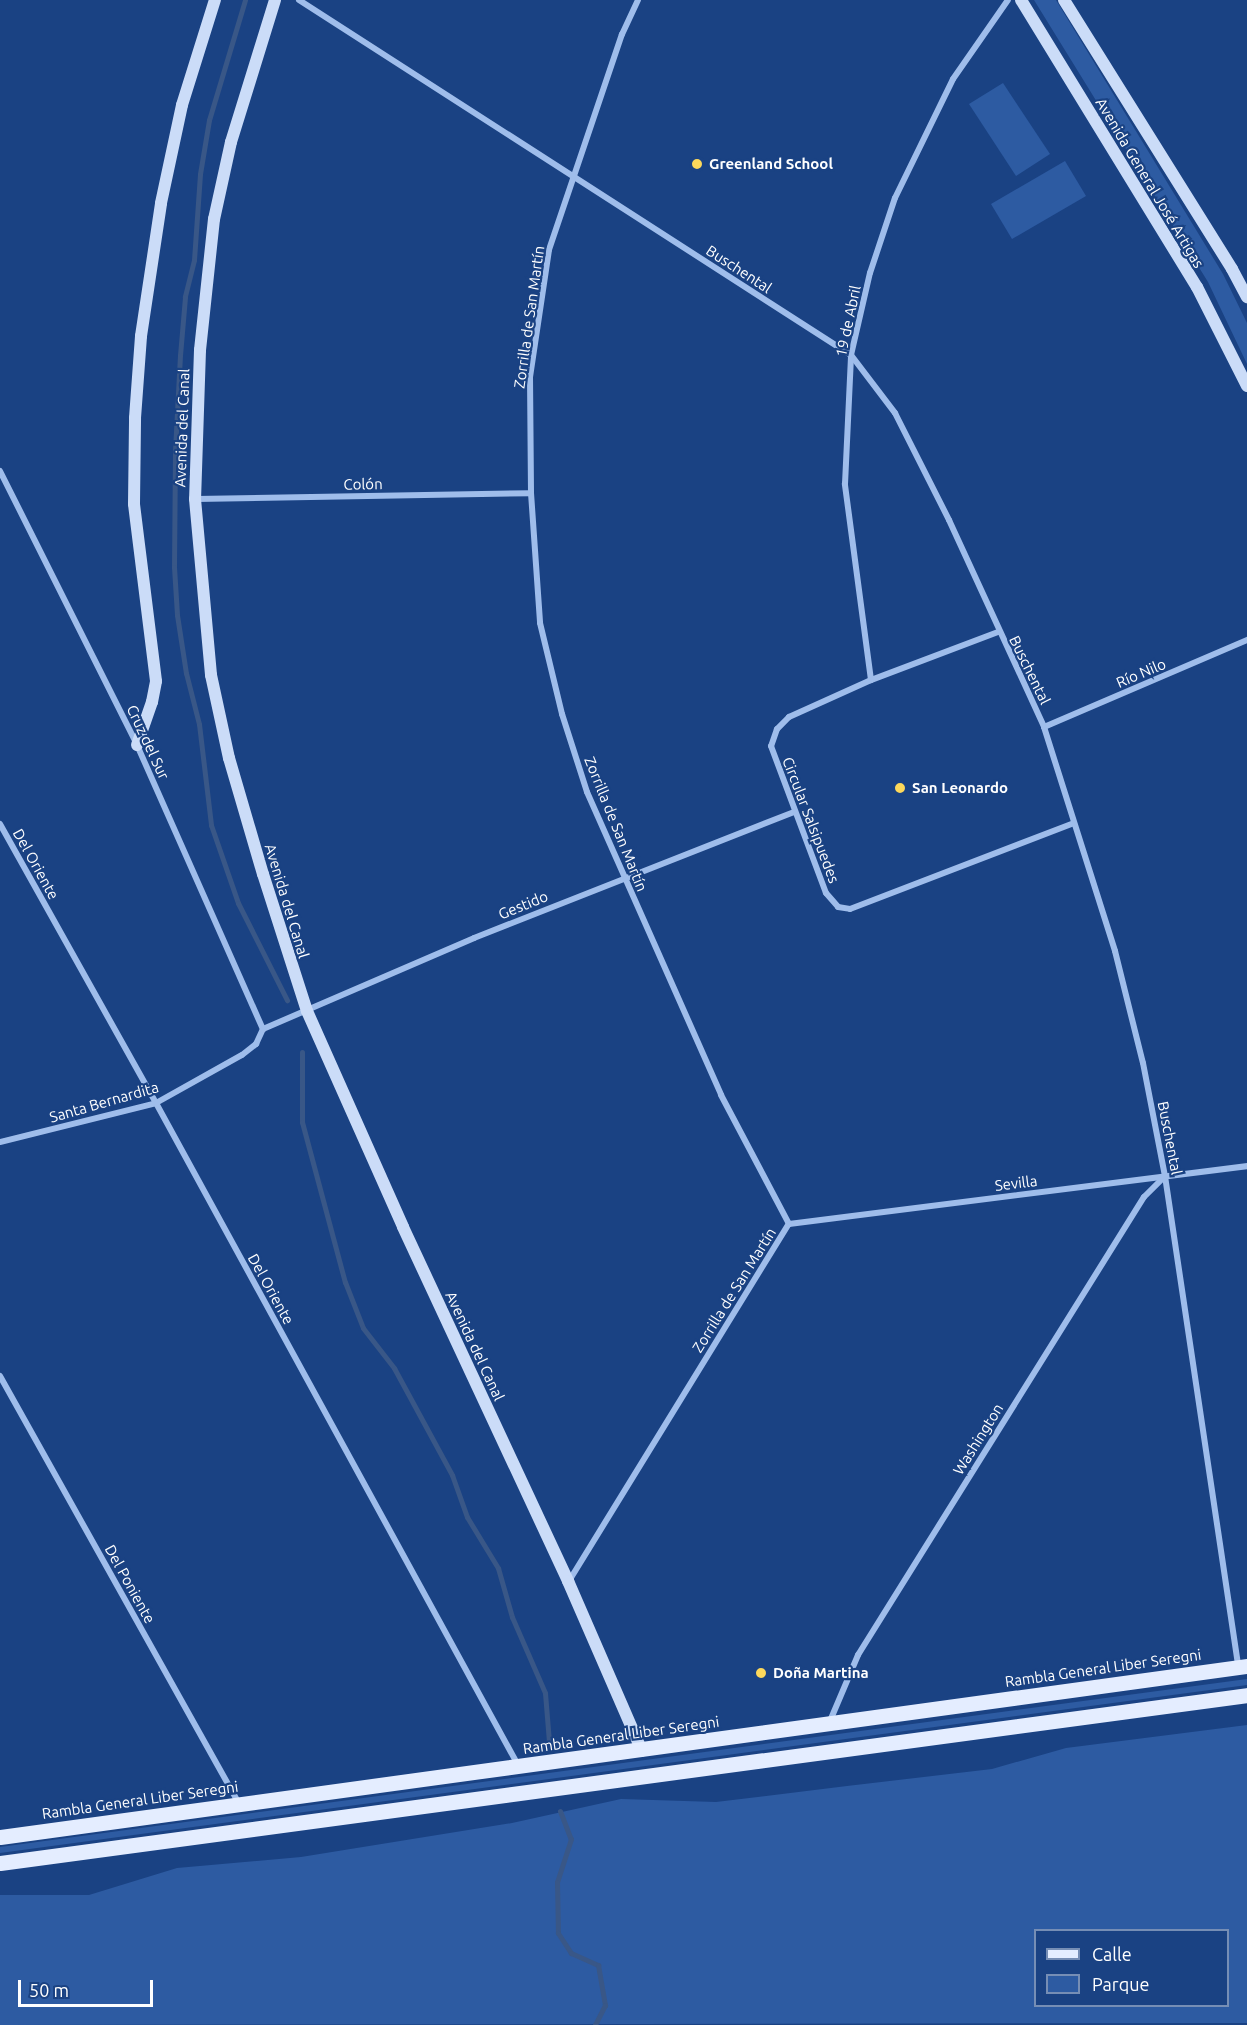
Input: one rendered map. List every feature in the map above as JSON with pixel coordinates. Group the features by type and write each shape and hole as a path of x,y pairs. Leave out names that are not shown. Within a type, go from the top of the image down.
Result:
{"main road":[{"name":"Rambla General Liber Seregni","path":"0,1837 1243,1667"},
{"path":"0,1863 1247,1695"}],"street":[{"path":"137,745 152,702 156,681 134,504 135,418 141,336 161,203 182,105 215,0"},
{"name":"Avenida del Canal","path":"275,0 231,142 214,219 200,350 195,499 211,675 229,758 307,1011 403,1227 568,1581 642,1751"},
{"name":"Buschental","path":"299,0 851,355 895,413 949,520 998,632 1044,727 1114,951 1143,1063 1165,1176 1243,1667"},
{"name":"Zorrilla de San Martín","path":"568,1581 789,1224 721,1095 587,792 562,714 540,622 531,493 530,377 549,250 572,175 622,34 638,0"},
{"name":"19 de Abril","path":"871,680 845,484 851,355 870,273 895,198 953,79 1008,0"},
{"name":"Avenida General José Artigas","path":"1021,0 1197,287 1247,386"},
{"name":"Avenida General José Artigas","path":"1064,0 1232,268 1247,297"},
{"name":"Cruz del Sur","path":"0,471 137,745 263,1029"},
{"name":"Colón","path":"195,499 531,493"},
{"name":"Circular Salsipuedes","path":"998,632 871,680 789,717 777,729 771,746 826,893 838,907 850,909 1074,823"},
{"name":"Río Nilo","path":"1044,727 1247,640"},
{"name":"Gestido","path":"263,1029 474,938 794,812"},
{"name":"Del Oriente","path":"0,825 156,1103 519,1767"},
{"name":"Santa Bernardita","path":"0,1143 156,1103 242,1055 256,1044 263,1029"},
{"name":"Sevilla","path":"789,1224 1247,1166"},
{"name":"Washington","path":"829,1725 858,1655 1143,1197 1165,1176"},
{"name":"Del Poniente","path":"0,1376 240,1805"}],"green space":[{"path":"1034,0 1056,0 1223,274 1247,323 1247,364 1208,282"},
{"path":"1003,83 1050,154 1016,176 969,104"},
{"path":"1065,161 1086,196 1012,239 991,204"},
{"path":"1247,1679 1247,1685 0,1853 0,1847"},
{"path":"1247,1725 1247,2023 0,2025 0,1895 89,1895 177,1868 301,1857 512,1823 621,1799 716,1802 992,1769 1066,1748"}],"waterway":[{"path":"245,0 209,120 200,174 194,260 185,297 180,355 175,452 174,567 177,615 186,673 199,724 211,825 238,903 287,1000"},
{"path":"302,1052 302,1122 345,1282 363,1328 394,1368 452,1475 467,1517 498,1568 512,1617 545,1693 549,1742"},
{"path":"560,1811 571,1839 557,1882 558,1933 571,1953 598,1965 605,2005 595,2025"}],"place":[{"name":"Greenland School","path":"697,164"},
{"name":"San Leonardo","path":"900,788"},
{"name":"Doña Martina","path":"761,1673"}]}
